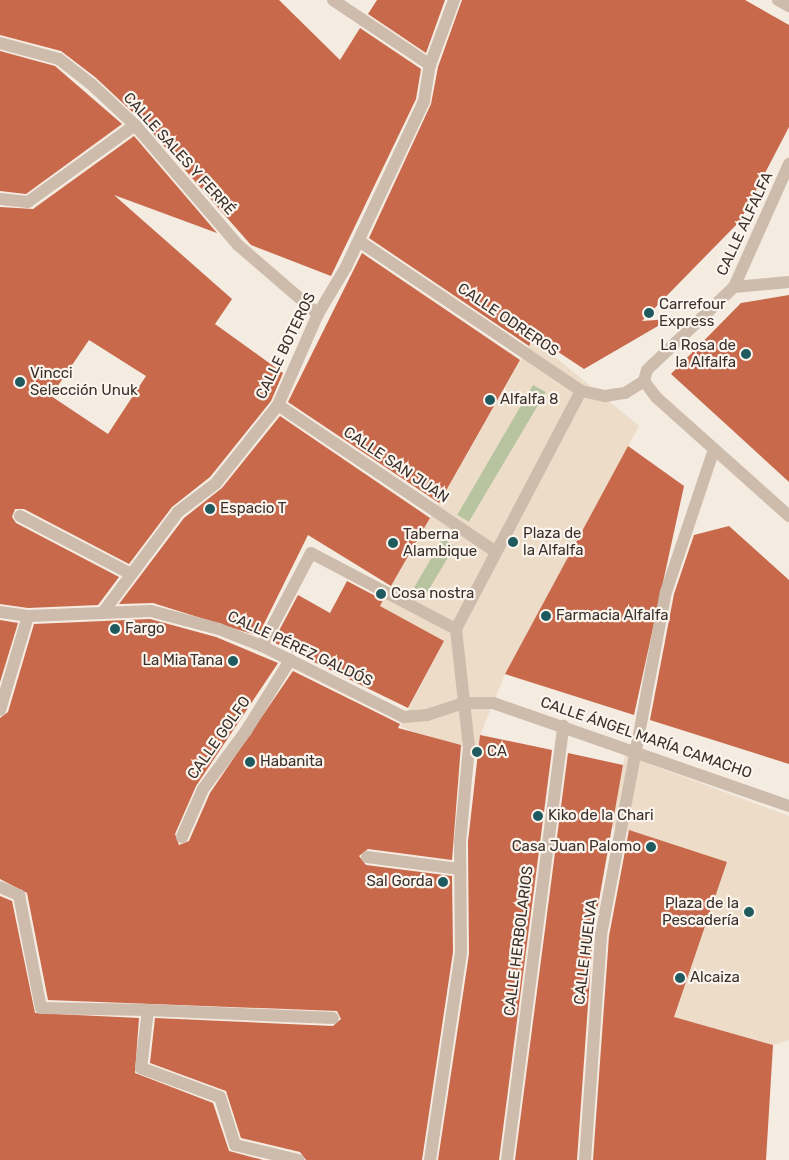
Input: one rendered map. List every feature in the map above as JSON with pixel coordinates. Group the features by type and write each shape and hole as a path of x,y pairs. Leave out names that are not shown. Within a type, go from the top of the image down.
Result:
{"street":[{"path":"334,0 430,65"},
{"name":"CALLE BOTEROS","path":"104,611 178,512 216,483 278,405 318,314 359,241 424,101 430,65 454,0"},
{"path":"778,0 789,6"},
{"name":"CALLE SALES Y FERRÉ","path":"0,43 59,59 135,125 238,245 318,314"},
{"path":"0,199 28,202 135,125"},
{"name":"CALLE ALFALFA","path":"644,381 647,370 734,287 789,164"},
{"name":"CALLE ODREROS","path":"359,241 581,391 605,396 626,394 644,381"},
{"path":"734,287 789,282"},
{"path":"644,381 714,449 789,516"},
{"path":"430,1160 461,953 460,869 469,747 456,629 581,391"},
{"name":"CALLE SAN JUAN","path":"278,405 496,552"},
{"name":"CALLE HUELVA","path":"585,1160 601,936 666,592 714,449"},
{"path":"20,516 131,574"},
{"path":"262,646 311,553 456,629"},
{"name":"CALLE PÉREZ GALDÓS","path":"0,612 28,616 104,611 151,611 219,629 262,646 404,717 427,715 465,703 493,703"},
{"path":"0,710 28,616"},
{"name":"CALLE GOLFO","path":"182,838 203,788 246,731 290,660"},
{"name":"CALLE ÁNGEL MARÍA CAMACHO","path":"493,703 637,750 789,806"},
{"name":"CALLE HERBOLARIOS","path":"507,1160 563,726"},
{"path":"367,856 460,869"},
{"path":"0,887 19,895 41,1008 148,1010 333,1018"},
{"path":"148,1010 141,1068 220,1097 235,1145 298,1160"}],"green space":[{"path":"533,384 546,392 469,522 457,515"},
{"path":"443,538 455,546 422,602 410,594"}],"shaded area":[{"name":"Plaza de la Alfalfa","path":"533,339 639,426 505,674 480,735 478,750 436,741 400,726 444,641 380,606","holes":["533,385 546,392 469,522 457,515","443,538 455,546 422,601 410,594"]},
{"name":"Plaza de la Pescadería","path":"625,755 789,816 789,1040 773,1045 673,1018 727,862 612,827"}],"building":[{"path":"0,0 279,0 340,60 360,28 421,69 416,99 331,276 251,245 141,120 95,77 61,51 0,35"},
{"path":"377,0 445,0 426,53 368,14"},
{"path":"462,0 745,0 789,25 789,127 740,221 642,321 670,319 584,369 534,336 529,346 369,238 431,104 438,67"},
{"path":"0,51 55,66 122,124 26,194 0,191"},
{"path":"134,136 217,233 114,195 232,299 215,324 283,373 271,401 210,477 172,507 129,564 24,509 15,509 12,517 16,523 119,577 98,605 28,608 0,604 0,207 33,209","holes":["89,340 146,376 108,434 51,396"]},
{"path":"362,253 520,360 439,503 288,402"},
{"path":"789,295 789,482 671,374 741,303"},
{"path":"280,416 430,518 391,586 308,535 258,636 153,603 119,604 184,518 222,488"},
{"path":"628,446 684,486 634,715 505,674"},
{"path":"729,526 789,580 789,764 650,720 674,594 694,535"},
{"path":"347,581 383,600 380,606 444,641 408,708 273,642 298,595 330,613"},
{"path":"150,619 216,637 278,663 196,786 175,834 179,845 189,841 210,793 293,671 400,724 398,728 461,745 452,860 368,849 359,856 366,865 452,876 453,952 422,1160 306,1160 300,1152 241,1138 226,1091 150,1063 155,1018 333,1026 341,1019 337,1011 48,1000 27,893 0,879 0,718 8,712 34,624"},
{"path":"0,620 18,623 0,682"},
{"path":"480,735 552,750 499,1160 438,1160 469,954 468,842"},
{"path":"568,753 623,765 593,934 577,1160 515,1160"},
{"path":"629,830 727,862 674,1017 773,1045 766,1160 593,1160 609,936"},
{"path":"0,896 12,901 35,1013 139,1018 135,1073 213,1103 229,1151 263,1160 0,1160"}],"place":[{"name":"Carrefour Express","path":"649,313"},
{"name":"La Rosa de la Alfalfa","path":"746,354"},
{"name":"Vincci Selección Unuk","path":"20,382"},
{"name":"Alfalfa 8","path":"490,400"},
{"name":"Espacio T","path":"210,509"},
{"name":"Plaza de la Alfalfa","path":"513,542"},
{"name":"Taberna Alambique","path":"393,543"},
{"name":"Cosa nostra","path":"381,594"},
{"name":"Farmacia Alfalfa","path":"546,616"},
{"name":"Fargo","path":"115,629"},
{"name":"La Mia Tana","path":"233,661"},
{"name":"CA","path":"477,752"},
{"name":"Habanita","path":"250,762"},
{"name":"Kiko de la Chari","path":"538,816"},
{"name":"Casa Juan Palomo","path":"651,847"},
{"name":"Sal Gorda","path":"443,882"},
{"name":"Plaza de la Pescadería","path":"749,912"},
{"name":"Alcaiza","path":"680,978"}]}
